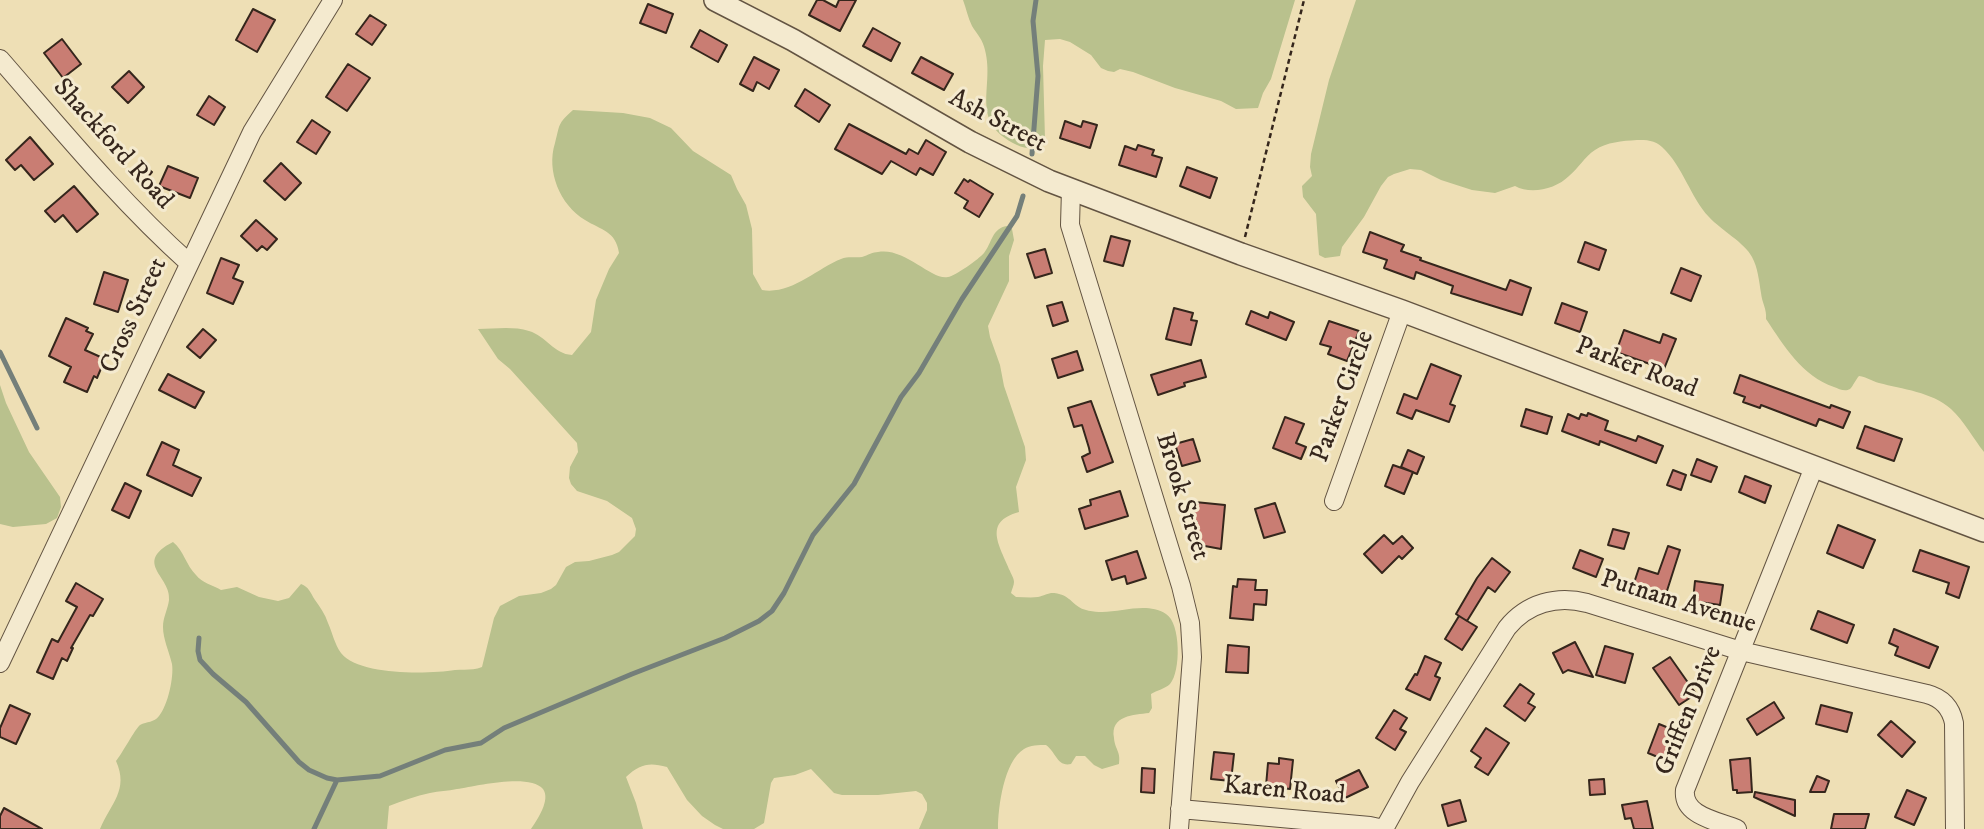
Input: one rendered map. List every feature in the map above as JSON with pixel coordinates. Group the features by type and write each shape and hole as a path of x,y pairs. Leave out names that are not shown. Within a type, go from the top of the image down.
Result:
{"street":[{"name":"Cross Street","path":"0,663 251,132 333,0"},
{"name":"Ash Street","path":"715,0 793,40 1024,170 1266,263"},
{"name":"Shackford Road","path":"0,59 119,194 189,263"},
{"name":"Brook Street","path":"1071,189 1070,225 1190,623 1191,678 1179,829"},
{"name":"Parker Road","path":"1266,263 1402,311 1984,531"},
{"name":"Parker Circle","path":"1334,501 1402,311"},
{"name":"Griffen Drive","path":"1737,829 1693,811 1686,802 1684,793 1814,467"},
{"name":"Putnam Avenue","path":"1384,829 1502,634 1512,621 1532,607 1555,600 1580,601 1741,651 1927,694 1941,700 1951,712 1954,723 1955,829"},
{"name":"Karen Road","path":"1180,809 1384,829"}],"path":[{"path":"1241,254 1304,0"}],"green space":[{"path":"963,0 1295,0 1271,79 1258,108 1236,109 1221,101 1133,72 1120,69 1108,71 1101,68 1091,55 1070,42 1060,39 1045,40 1045,139 1043,146 1030,148 1017,145 1002,136 988,115 985,50"},
{"path":"1356,0 1984,0 1984,452 1956,414 1935,399 1859,376 1850,389 1842,390 1812,376 1803,368 1766,319 1757,270 1749,252 1702,209 1669,155 1653,142 1631,140 1600,147 1564,181 1536,190 1515,186 1495,193 1472,190 1421,170 1410,169 1394,174 1381,186 1364,217 1342,247 1340,256 1325,258 1319,255 1316,214 1303,197 1302,186 1312,176 1311,154 1329,80"},
{"path":"573,110 623,113 650,118 671,128 693,151 731,175 746,205 752,229 753,274 762,290 783,289 841,259 878,252 898,254 934,274 948,277 981,256 1002,227 1012,229 1014,240 1009,256 1009,281 988,326 1004,386 1025,447 1026,460 1016,487 1019,512 1008,516 997,528 999,544 1014,581 1011,593 1016,597 1038,597 1056,593 1082,609 1092,611 1143,608 1159,610 1171,619 1177,637 1178,659 1170,684 1151,694 1152,708 1149,713 1124,718 1116,725 1114,738 1119,764 1102,769 1085,756 1076,756 1071,764 1066,764 1046,745 1026,748 1017,755 1007,774 999,809 998,829 919,829 927,810 922,794 916,791 842,795 834,793 811,769 774,778 764,823 754,829 723,829 702,816 687,800 667,767 650,765 636,769 626,777 643,829 531,829 542,810 545,794 536,784 515,781 433,792 394,804 389,806 387,829 100,829 120,788 121,780 116,761 140,725 159,716 170,691 172,664 163,627 169,600 155,564 161,550 173,542 198,578 221,590 237,587 259,597 278,601 289,598 301,584 306,587 324,614 339,650 350,660 378,670 429,672 482,667 494,618 500,606 519,596 551,589 566,567 575,562 589,561 619,552 635,536 636,529 632,518 607,501 577,491 571,484 570,467 578,452 577,443 498,359 478,329 523,329 535,333 560,352 572,355 591,332 596,300 619,253 615,240 576,214 568,206 557,186 552,165 553,154 560,125"},
{"path":"0,385 29,452 60,497 61,507 57,518 46,524 13,527 0,524"}],"building":[{"path":"817,0 836,7 839,0 856,0 840,31 809,15"},
{"path":"648,4 673,14 666,33 640,23"},
{"path":"253,9 275,20 257,52 236,40"},
{"path":"370,15 386,25 372,45 356,34"},
{"path":"873,28 900,43 891,61 863,46"},
{"path":"700,30 727,45 718,62 691,47"},
{"path":"62,39 81,64 63,78 44,53"},
{"path":"754,57 779,70 769,89 757,82 753,91 740,84"},
{"path":"921,57 953,74 944,90 912,73"},
{"path":"348,64 370,78 347,111 326,97"},
{"path":"129,71 144,87 128,103 112,87"},
{"path":"805,89 830,105 819,122 795,106"},
{"path":"209,96 225,107 214,125 197,115"},
{"path":"312,120 330,132 316,154 297,142"},
{"path":"1065,121 1081,127 1083,121 1097,125 1090,148 1060,138"},
{"path":"849,124 906,154 909,149 918,154 926,140 946,152 933,175 920,168 916,175 891,161 882,174 835,149"},
{"path":"30,137 53,164 34,180 21,165 15,170 6,160"},
{"path":"1138,145 1154,150 1152,155 1162,158 1156,177 1119,165 1125,146 1136,150"},
{"path":"140,163 152,172 141,185 130,175"},
{"path":"281,163 301,183 285,200 264,181"},
{"path":"168,166 198,178 190,198 159,186"},
{"path":"1187,167 1217,178 1210,198 1180,186"},
{"path":"964,179 993,194 979,217 964,208 968,201 955,193"},
{"path":"74,186 98,214 77,232 63,215 55,222 45,211"},
{"path":"256,220 277,239 267,250 262,246 257,251 241,236"},
{"path":"1370,232 1404,245 1401,251 1421,258 1420,260 1506,290 1510,280 1531,288 1522,315 1451,293 1453,286 1416,272 1414,279 1384,268 1387,260 1363,252"},
{"path":"1111,236 1130,241 1123,266 1104,261"},
{"path":"1585,242 1606,250 1599,270 1578,262"},
{"path":"1045,249 1052,273 1035,278 1027,254"},
{"path":"221,258 239,265 233,278 243,282 233,304 207,293"},
{"path":"1681,268 1701,276 1691,301 1671,293"},
{"path":"104,272 128,280 118,312 94,304"},
{"path":"1062,302 1068,321 1053,326 1047,306"},
{"path":"1562,303 1587,312 1580,332 1555,323"},
{"path":"1174,308 1193,313 1191,320 1197,321 1191,345 1166,339"},
{"path":"1251,311 1268,318 1270,312 1294,322 1286,340 1246,324"},
{"path":"66,318 88,328 86,331 93,334 85,350 105,359 87,392 64,382 71,367 49,356"},
{"path":"1329,321 1359,331 1347,361 1328,354 1331,347 1320,344"},
{"path":"203,329 216,340 200,358 187,347"},
{"path":"1624,330 1660,343 1663,334 1676,339 1664,369 1616,352"},
{"path":"1077,351 1083,370 1058,378 1052,359"},
{"path":"1201,360 1206,377 1184,383 1185,386 1158,395 1151,375"},
{"path":"1431,364 1461,376 1450,404 1455,406 1449,422 1416,410 1412,419 1397,413 1404,394 1417,399"},
{"path":"168,374 204,392 195,408 159,390"},
{"path":"1740,375 1830,408 1831,405 1850,412 1843,428 1819,419 1816,426 1761,405 1760,408 1743,402 1745,397 1734,393"},
{"path":"1091,401 1113,462 1087,472 1082,457 1090,453 1089,448 1082,425 1074,427 1068,408"},
{"path":"1526,409 1552,417 1547,434 1521,426"},
{"path":"1588,413 1608,421 1605,430 1636,441 1638,436 1663,446 1656,463 1600,441 1599,445 1562,431 1568,414 1579,419 1581,414 1587,416"},
{"path":"1285,417 1304,424 1296,443 1306,447 1301,459 1273,448"},
{"path":"1865,426 1902,439 1894,461 1857,448"},
{"path":"1193,439 1200,461 1182,466 1175,444"},
{"path":"162,442 179,450 173,465 201,478 192,496 147,475"},
{"path":"1408,450 1424,457 1417,474 1401,467"},
{"path":"1697,459 1717,467 1711,482 1691,475"},
{"path":"1393,465 1413,472 1404,494 1385,486"},
{"path":"1673,470 1686,475 1681,490 1667,485"},
{"path":"1745,476 1771,486 1765,503 1739,492"},
{"path":"125,483 141,491 129,518 112,510"},
{"path":"1120,491 1128,516 1085,529 1079,509 1091,505 1090,500"},
{"path":"1195,502 1225,505 1221,549 1194,544 1197,522 1193,521"},
{"path":"1275,503 1285,532 1264,538 1255,509"},
{"path":"1838,525 1875,540 1863,568 1827,553"},
{"path":"1613,529 1629,533 1624,549 1608,545"},
{"path":"1384,535 1393,544 1402,536 1413,548 1402,559 1399,556 1382,573 1364,554"},
{"path":"1668,546 1680,550 1665,597 1633,586 1639,568 1658,574"},
{"path":"1580,550 1603,559 1596,577 1573,568"},
{"path":"1920,550 1969,567 1959,598 1946,593 1949,583 1913,571"},
{"path":"1137,551 1146,578 1127,584 1125,576 1112,580 1106,561"},
{"path":"1492,558 1510,572 1495,592 1488,587 1467,621 1456,614"},
{"path":"1238,579 1256,580 1255,590 1267,590 1266,605 1254,604 1253,620 1230,618 1233,586 1237,587"},
{"path":"1695,581 1723,585 1720,605 1693,601"},
{"path":"76,583 103,599 93,616 90,615 71,648 67,661 62,658 53,679 37,672 52,639 58,642 77,607 66,601"},
{"path":"1818,611 1854,625 1847,643 1811,629"},
{"path":"1459,616 1477,627 1462,650 1445,639"},
{"path":"1894,629 1938,647 1929,668 1895,655 1898,647 1889,643"},
{"path":"1575,642 1593,677 1568,670 1563,673 1553,653"},
{"path":"1228,645 1249,647 1248,673 1226,672"},
{"path":"1605,646 1633,654 1625,683 1596,675"},
{"path":"1425,656 1441,663 1435,676 1440,678 1430,700 1406,689 1415,674 1417,675"},
{"path":"1670,657 1696,694 1679,705 1653,668"},
{"path":"1520,684 1534,694 1528,703 1535,707 1525,721 1504,706"},
{"path":"1774,702 1784,718 1757,735 1747,719"},
{"path":"10,705 30,714 16,744 0,737 0,728"},
{"path":"1821,705 1852,713 1847,732 1816,724"},
{"path":"1394,710 1407,718 1400,729 1406,732 1395,750 1376,738"},
{"path":"1891,721 1915,742 1902,757 1878,735"},
{"path":"1659,724 1676,731 1665,760 1648,753"},
{"path":"1486,728 1509,743 1488,775 1475,767 1481,758 1471,751"},
{"path":"1214,752 1234,754 1231,781 1211,779"},
{"path":"1279,758 1293,760 1290,789 1266,786 1268,763 1279,764"},
{"path":"1750,758 1752,792 1737,793 1737,790 1733,790 1730,760"},
{"path":"1142,768 1155,769 1154,793 1141,792"},
{"path":"1359,770 1368,787 1345,798 1336,781"},
{"path":"1817,776 1829,781 1825,792 1810,792"},
{"path":"1604,779 1605,794 1590,795 1589,780"},
{"path":"1907,790 1926,798 1914,825 1895,817"},
{"path":"1755,792 1795,800 1795,816 1754,797"},
{"path":"1460,800 1466,821 1448,826 1442,805"},
{"path":"1647,801 1653,829 1634,829 1631,818 1625,819 1622,805"},
{"path":"4,808 42,829 0,829 0,816"},
{"path":"1834,814 1869,814 1865,829 1831,829"}],"waterway":[{"path":"1032,154 1038,76 1033,21 1036,0"},
{"path":"199,638 200,660 213,674 246,702 299,762 309,770 337,780 380,776 445,750 481,743 504,728 725,638 759,621 772,611 813,535 854,484 901,397 919,373 962,299 1017,216 1023,196"},
{"path":"0,352 37,428"},
{"path":"314,829 337,780"}]}
